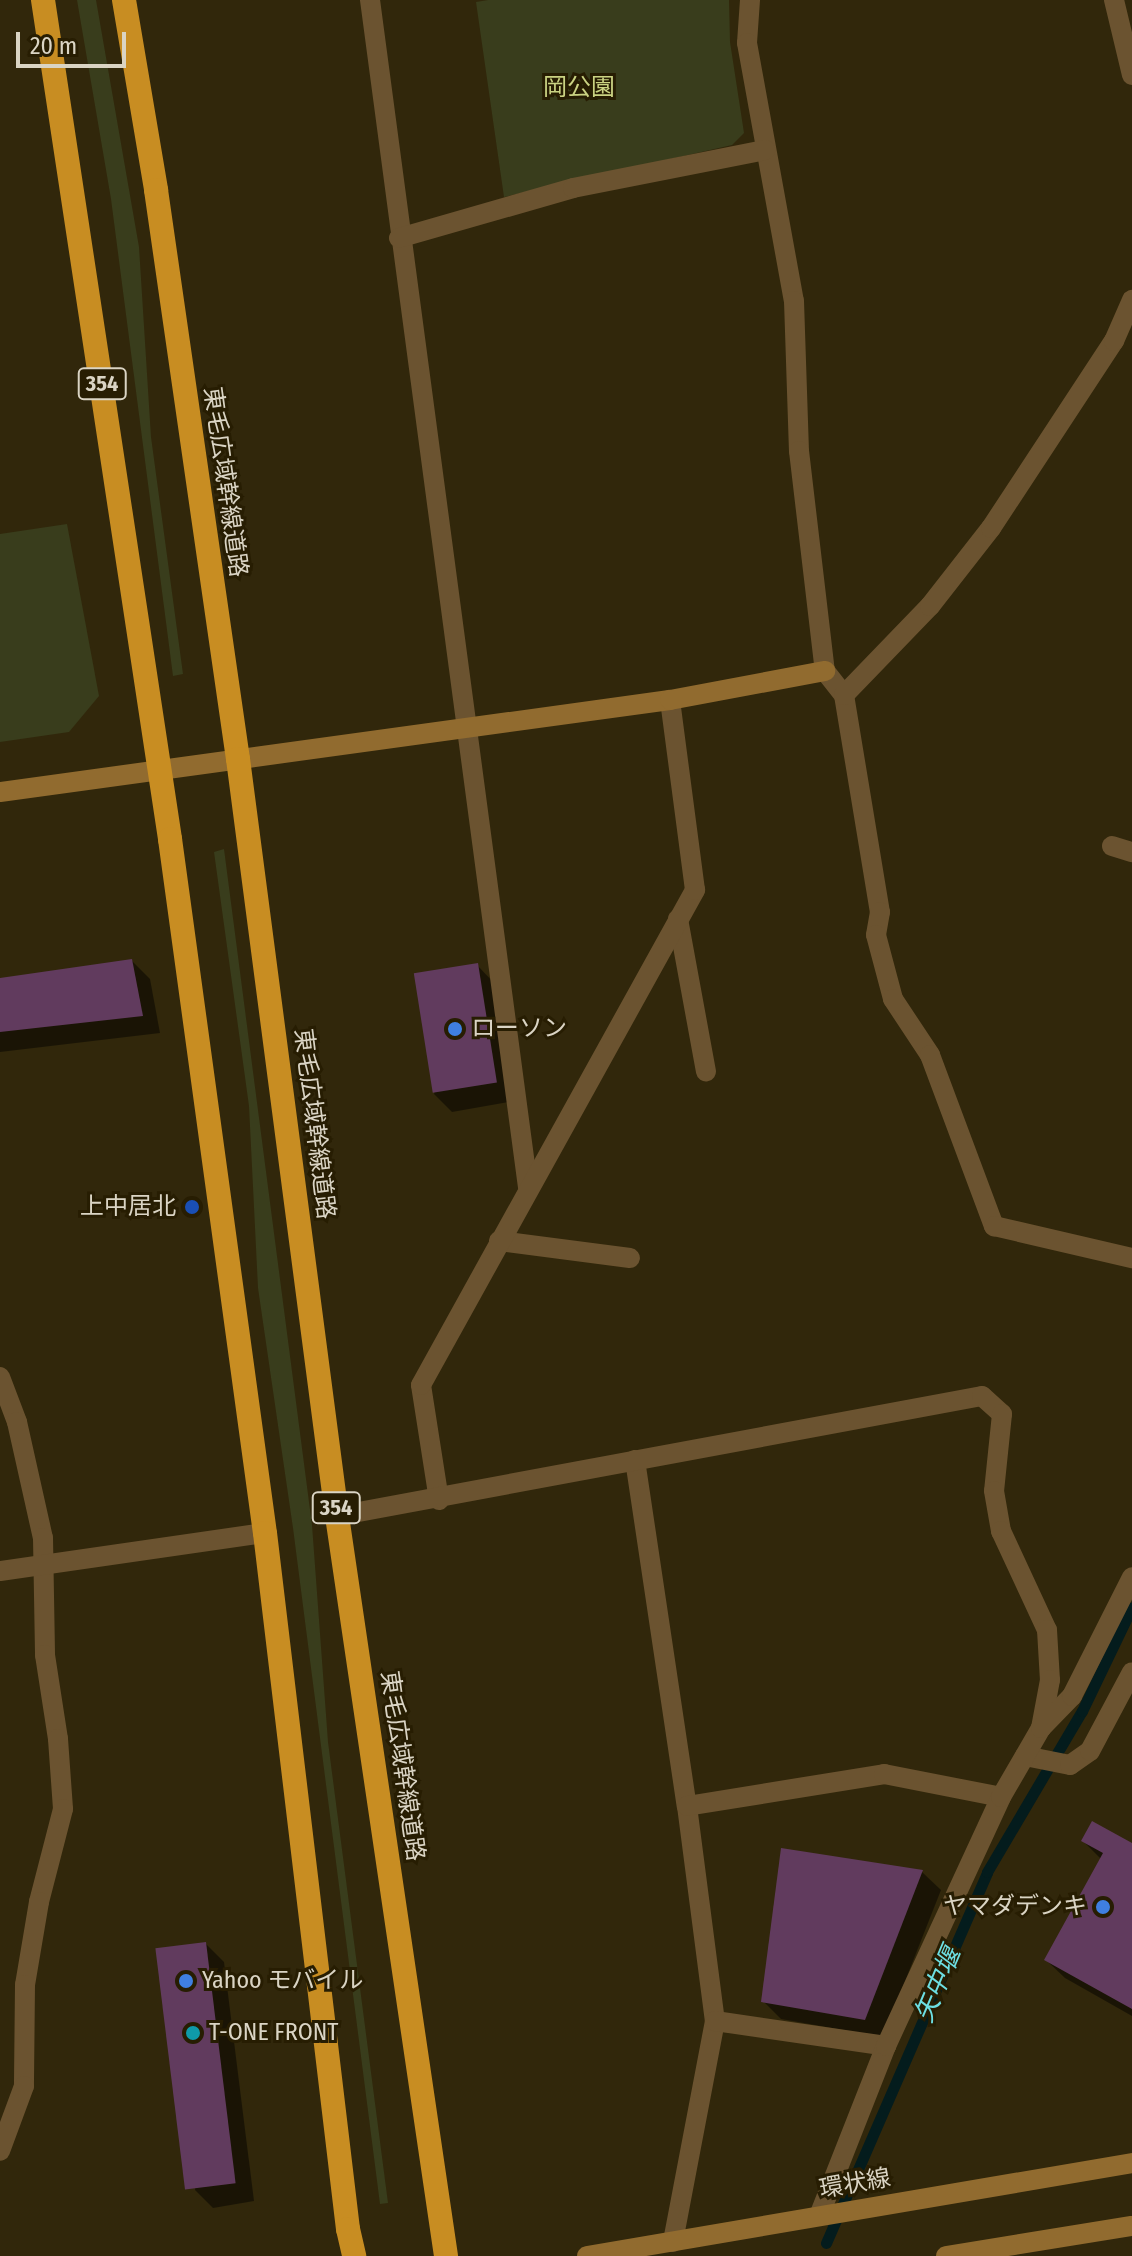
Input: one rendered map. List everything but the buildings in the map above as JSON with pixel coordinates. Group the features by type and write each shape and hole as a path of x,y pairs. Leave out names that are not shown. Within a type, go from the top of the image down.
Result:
{"highway":[{"name":"354","path":"43,0 160,769 265,1533 346,2213 354,2256"},
{"name":"東毛広域幹線道路","path":"124,0 156,190 238,759 337,1516 446,2256"}],"street":[{"path":"370,0 399,238 469,727 528,1188"},
{"path":"750,0 747,43 794,301 799,451 825,671 844,695 880,912 876,935 893,999 930,1055 994,1226 1132,1258"},
{"path":"1114,0 1132,75"},
{"path":"399,238 573,188 765,150"},
{"path":"844,695 930,606 991,528 1114,341 1132,300"},
{"path":"0,792 670,700 825,671"},
{"path":"439,1500 421,1385 695,890 670,700"},
{"path":"678,919 706,1071"},
{"path":"499,1241 630,1258"},
{"path":"0,1377 20,1436 43,1538 45,1655 58,1739 63,1809 39,1902 25,1985 24,2086 0,2151"},
{"path":"337,1516 439,1500 635,1460 982,1396 1002,1414 994,1491 1001,1531 1047,1630 1050,1680 1041,1728 1030,1757 1001,1797 886,2046 819,2216"},
{"path":"635,1460 687,1806 715,2021 673,2242"},
{"path":"0,1571 265,1533"},
{"path":"1041,1728 1072,1696 1132,1577"},
{"path":"1030,1757 1070,1765 1090,1751 1132,1672"},
{"path":"687,1806 884,1774 1001,1797"},
{"path":"715,2021 886,2046"},
{"name":"環状線","path":"587,2256 1132,2163"},
{"path":"946,2256 1132,2226"}],"green space":[{"path":"77,0 96,0 139,247 151,437 183,674 173,676 111,199"},
{"name":"岡公園","path":"729,0 730,42 744,133 732,145 504,197 476,2"},
{"path":"67,524 99,696 69,732 0,742 0,534"},
{"path":"224,849 312,1525 328,1742 388,2203 380,2204 293,1528 258,1288 249,1106 214,852"}],"waterway":[{"name":"矢中堰","path":"826,2243 987,1872 1082,1711 1132,1607"}],"place":[{"name":"ローソン","path":"455,1029"},
{"name":"上中居北","path":"192,1207"},
{"name":"ヤマダデンキ","path":"1103,1907"},
{"name":"Yahoo モバイル","path":"186,1981"},
{"name":"T-ONE FRONT","path":"193,2033"}]}
